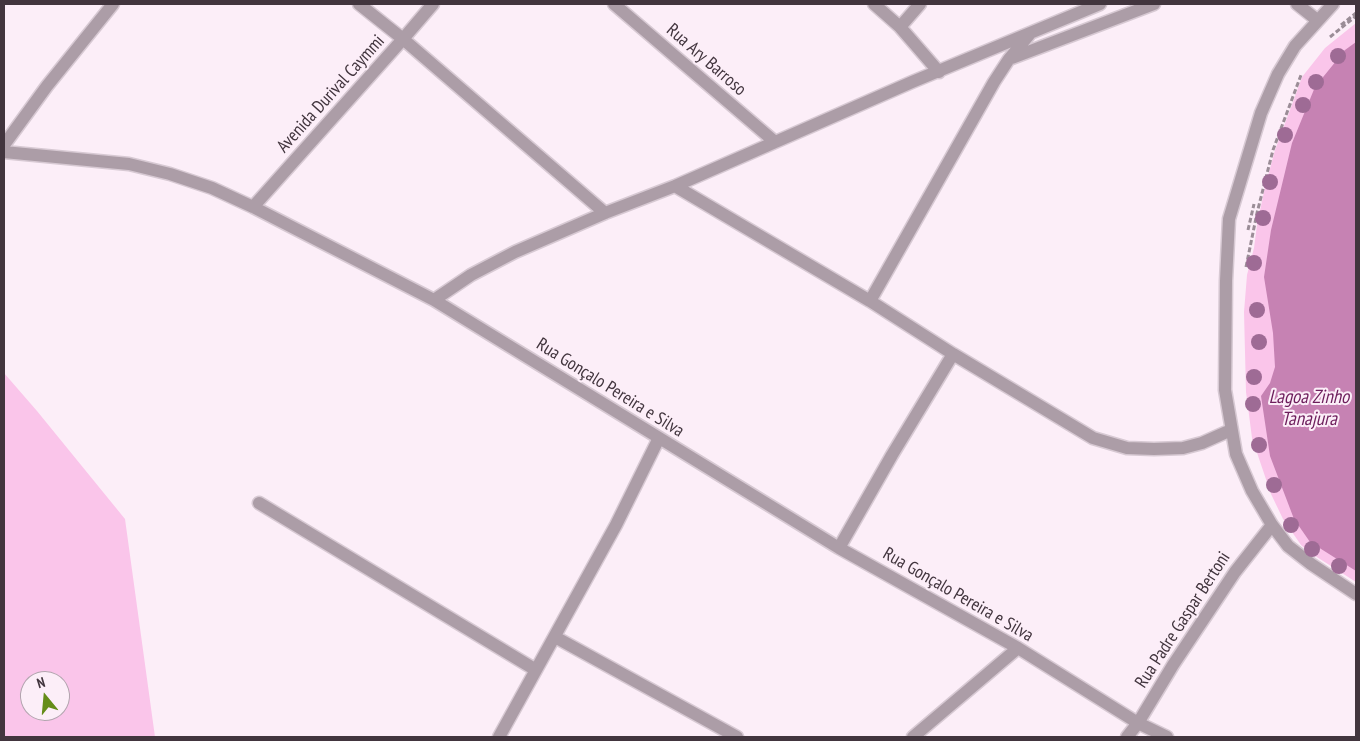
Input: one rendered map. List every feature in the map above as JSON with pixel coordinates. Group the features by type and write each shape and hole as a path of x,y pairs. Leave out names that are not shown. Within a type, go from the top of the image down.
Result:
{"street":[{"path":"4,145 47,86 113,4"},
{"path":"359,4 403,39 605,213"},
{"name":"Avenida Durival Caymmi","path":"253,207 433,4"},
{"name":"Rua Ary Barroso","path":"614,4 775,142"},
{"path":"874,4 900,27 939,72"},
{"path":"900,27 920,4"},
{"path":"434,300 471,275 515,252 605,213 675,186 912,82 1100,4"},
{"path":"1009,59 1154,4"},
{"path":"1297,4 1317,20"},
{"path":"1333,4 1295,46 1275,82 1261,113 1229,219 1226,280 1225,390 1236,454 1252,491 1272,525 1288,546 1356,594"},
{"path":"870,301 975,114 1009,59 1031,33"},
{"name":"Rua Gonçalo Pereira e Silva","path":"4,152 129,164 170,174 212,188 253,207 434,300 839,548 1018,648 1138,723 1167,737"},
{"path":"675,186 870,301 953,354 1093,438 1127,448 1154,450 1183,448 1202,443 1231,430"},
{"path":"839,548 953,354"},
{"path":"499,737 616,525 659,438"},
{"path":"260,503 536,670"},
{"name":"Rua Padre Gaspar Bertoni","path":"1127,737 1138,723 1173,665 1235,572 1272,525"},
{"path":"555,637 737,737"},
{"path":"913,737 1018,648"}],"path":[{"path":"1327,38 1356,15"},
{"path":"1246,272 1258,206 1273,150 1300,70 1271,143 1262,174"},
{"path":"1247,236 1257,194"},
{"path":"1243,257 1246,243"}],"shaded area":[{"name":"Lagoa Zinho Tanajura","path":"1356,23 1356,582 1301,545 1283,519 1271,494 1252,438 1246,392 1244,312 1247,275 1265,187 1275,150 1302,77 1325,48"},
{"path":"4,373 125,519 155,737 4,737"}],"water":[{"name":"Lagoa Zinho Tanajura","path":"1356,42 1356,571 1310,542 1294,519 1270,456 1261,396 1270,383 1275,367 1273,333 1264,277 1271,230 1292,143 1315,87 1345,50"}]}
